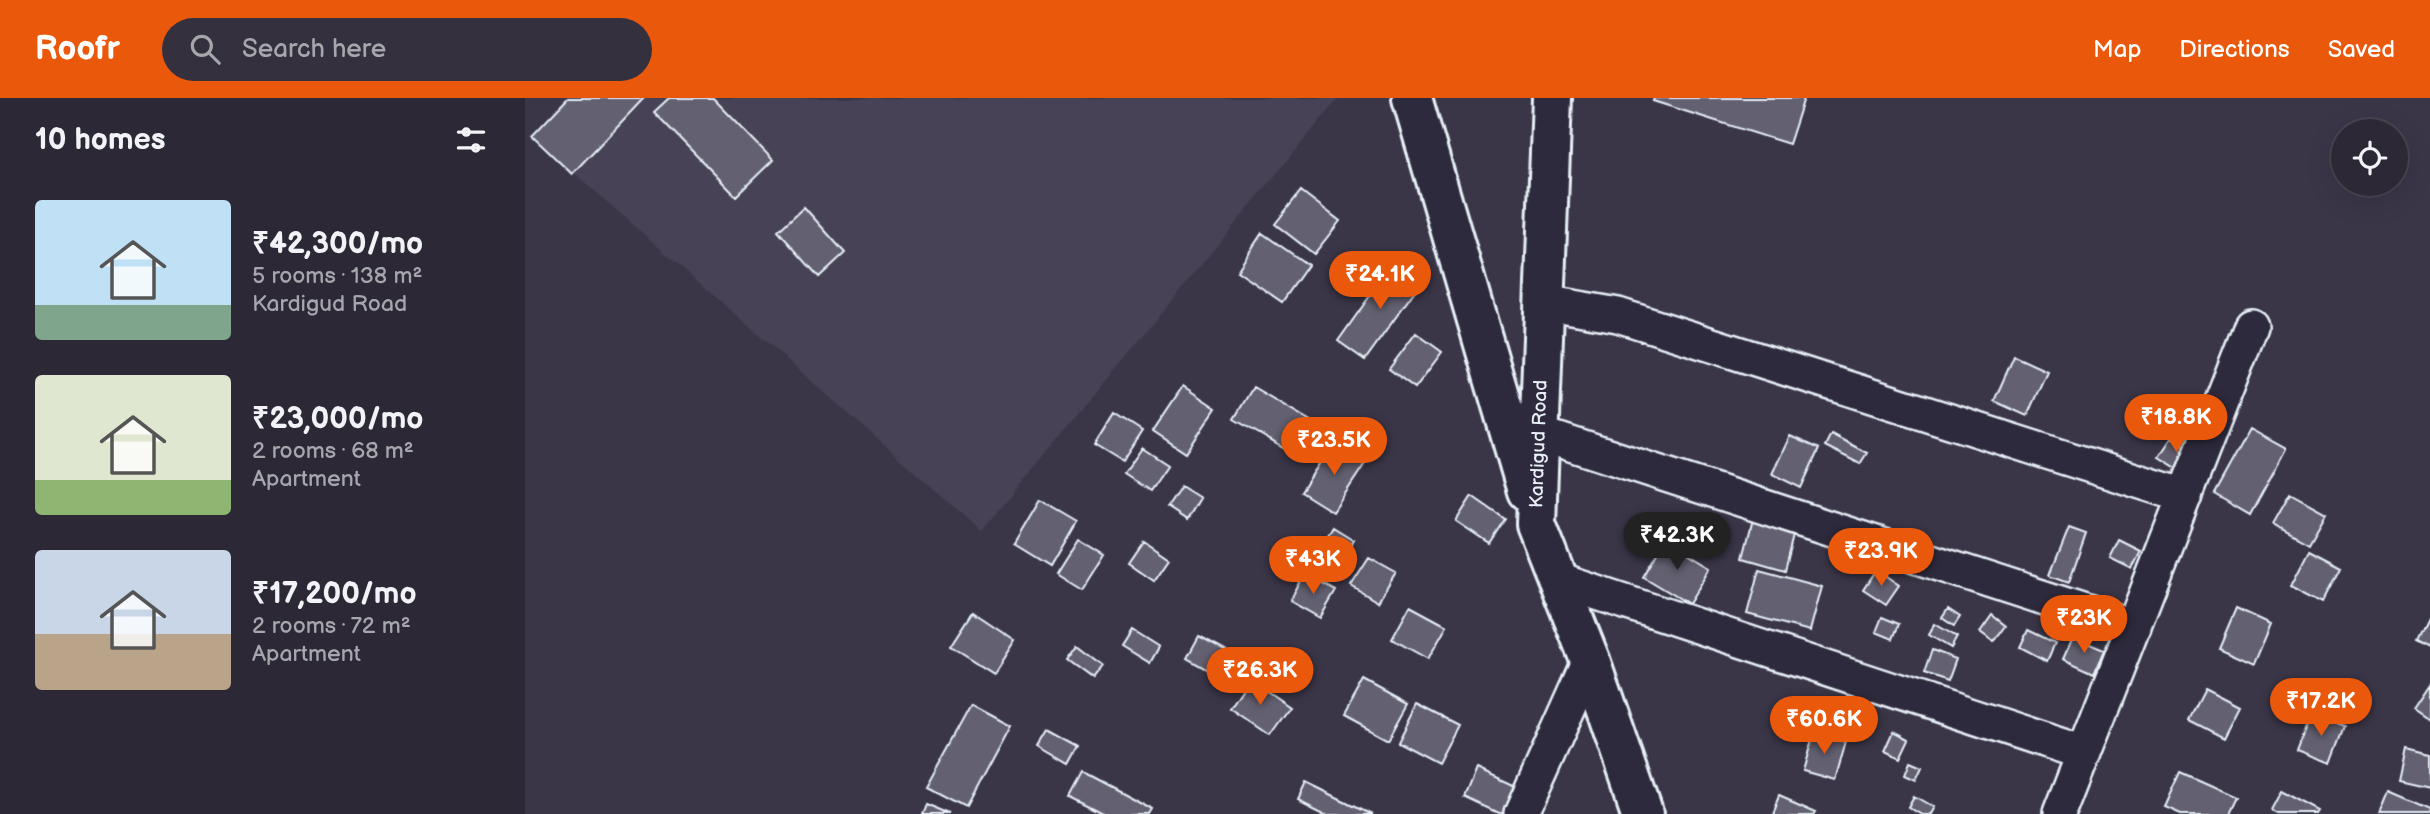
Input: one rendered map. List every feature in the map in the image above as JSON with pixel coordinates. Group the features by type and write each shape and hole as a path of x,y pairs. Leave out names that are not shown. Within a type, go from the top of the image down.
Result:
{"street":[{"path":"1412,98 1536,524"},
{"name":"Kardigud Road","path":"1552,98 1536,524 1590,660 1643,814"},
{"path":"1544,302 1618,315 2185,496"},
{"path":"2060,814 2251,326"},
{"path":"1539,434 2134,627"},
{"path":"1558,580 2084,753"},
{"path":"1521,814 1590,660"}],"shaded area":[{"path":"565,98 1339,98 982,531 532,136"}],"building":[{"path":"568,98 644,98 572,174 532,136"},
{"path":"669,98 713,98 773,160 736,196 654,112"},
{"path":"1654,98 1804,98 1789,144 1653,101"},
{"path":"1301,191 1340,221 1314,254 1275,224"},
{"path":"804,207 845,253 819,277 778,231"},
{"path":"1262,233 1308,265 1282,302 1237,271"},
{"path":"1394,262 1421,282 1365,360 1338,341"},
{"path":"1416,333 1442,352 1415,388 1389,369"},
{"path":"2014,356 2047,371 2027,416 1994,401"},
{"path":"1183,386 1216,408 1186,453 1153,431"},
{"path":"1253,387 1321,427 1302,459 1234,419"},
{"path":"1114,413 1142,431 1122,462 1094,445"},
{"path":"2250,429 2286,449 2250,515 2214,494"},
{"path":"1831,434 1867,453 1860,464 1825,446"},
{"path":"1790,436 1819,449 1801,488 1772,474"},
{"path":"2172,437 2192,450 2180,470 2159,457"},
{"path":"1334,441 1366,462 1333,512 1301,492"},
{"path":"1142,448 1168,465 1150,491 1124,474"},
{"path":"1181,486 1200,498 1187,520 1167,507"},
{"path":"2290,493 2326,513 2309,543 2273,523"},
{"path":"1472,496 1505,519 1489,543 1456,521"},
{"path":"1040,500 1076,521 1050,566 1014,544"},
{"path":"1755,511 1797,523 1785,570 1743,558"},
{"path":"1333,527 1354,540 1333,576 1311,563"},
{"path":"2069,527 2086,533 2069,582 2050,575"},
{"path":"1078,539 1104,555 1082,590 1056,574"},
{"path":"1666,540 1711,567 1689,604 1644,577"},
{"path":"2119,540 2141,551 2132,569 2110,558"},
{"path":"1144,541 1169,558 1154,580 1129,563"},
{"path":"2309,550 2341,567 2323,602 2291,585"},
{"path":"1369,558 1396,573 1378,602 1351,586"},
{"path":"1759,569 1822,586 1810,631 1747,614"},
{"path":"1876,570 1899,586 1886,605 1863,590"},
{"path":"1305,574 1336,591 1320,618 1290,601"},
{"path":"1410,606 1447,626 1428,659 1392,639"},
{"path":"2236,608 2271,624 2254,664 2219,648"},
{"path":"1948,609 1960,617 1954,626 1942,618"},
{"path":"973,612 1015,640 994,673 951,646"},
{"path":"2430,613 2430,648 2416,641"},
{"path":"1992,615 2006,626 1994,642 1980,632"},
{"path":"1882,617 1899,624 1893,639 1876,632"},
{"path":"1935,624 1957,637 1951,648 1929,635"},
{"path":"1132,630 1159,647 1150,663 1122,646"},
{"path":"2028,630 2055,643 2047,661 2020,647"},
{"path":"1199,636 1227,651 1215,674 1187,658"},
{"path":"2073,637 2104,650 2094,673 2063,659"},
{"path":"1077,646 1103,666 1093,679 1067,660"},
{"path":"1932,650 1956,659 1948,681 1924,673"},
{"path":"1249,679 1290,707 1270,735 1230,708"},
{"path":"1364,680 1408,704 1388,740 1344,716"},
{"path":"2430,684 2430,719 2414,708"},
{"path":"2205,689 2240,707 2224,738 2189,720"},
{"path":"1417,704 1458,725 1438,763 1398,742"},
{"path":"971,705 1010,726 966,808 926,787"},
{"path":"2311,713 2345,726 2331,763 2297,750"},
{"path":"1049,729 1080,746 1070,764 1039,746"},
{"path":"1894,731 1909,739 1900,758 1885,751"},
{"path":"1814,732 1846,742 1835,780 1803,771"},
{"path":"2406,749 2430,755 2430,788 2399,781"},
{"path":"1910,762 1922,767 1916,780 1905,775"},
{"path":"1477,769 1520,789 1510,814 1499,814 1465,798"},
{"path":"1083,772 1153,809 1150,814 1105,814 1070,796"},
{"path":"2180,772 2236,797 2228,814 2180,814 2164,807"},
{"path":"1306,782 1371,814 1328,814 1298,799"},
{"path":"2282,791 2320,811 2318,814 2279,814 2272,810"},
{"path":"2388,792 2430,810 2429,814 2379,814"},
{"path":"1779,795 1816,811 1814,814 1771,814"},
{"path":"1914,796 1933,807 1929,814 1920,814 1908,807"},
{"path":"926,804 950,814 922,814"}]}
